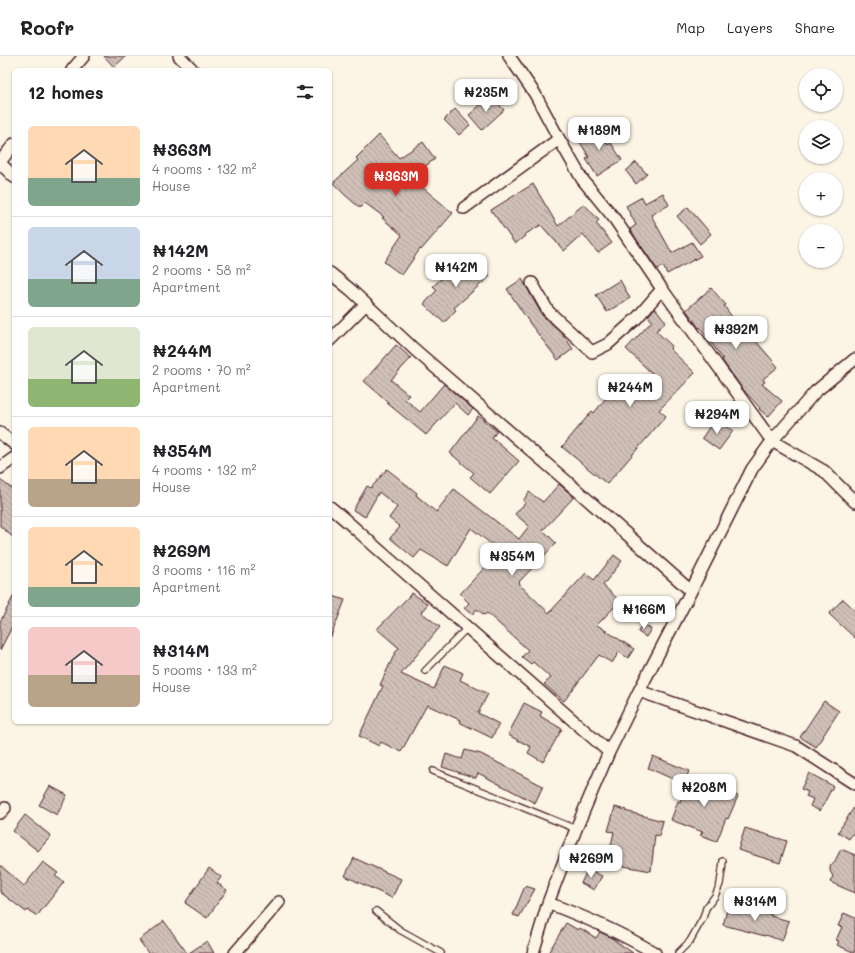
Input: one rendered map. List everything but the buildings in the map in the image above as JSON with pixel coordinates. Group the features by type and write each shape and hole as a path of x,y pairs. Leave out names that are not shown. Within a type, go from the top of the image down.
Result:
{"street":[{"path":"74,68 84,56"},
{"path":"179,56 191,68"},
{"path":"509,56 535,94 582,179 614,218 662,289 772,441 824,471 855,502"},
{"path":"464,208 560,139"},
{"path":"12,147 0,162 12,174"},
{"path":"332,275 351,290 414,349 691,591"},
{"path":"532,282 548,311 592,352 608,344 637,318 662,289"},
{"path":"332,338 366,304"},
{"path":"532,953 548,903 576,829 609,752 638,691 691,591 752,469 772,441 815,392 855,359"},
{"path":"0,433 12,442"},
{"path":"0,468 12,459"},
{"path":"332,509 609,752"},
{"path":"638,691 796,746 855,784"},
{"path":"235,953 279,902"},
{"path":"548,903 598,923 655,953"}],"lane":[{"path":"425,671 468,627"},
{"path":"433,771 576,829"},
{"path":"678,953 690,941 703,918 706,908 715,896 720,884 723,861"},
{"path":"376,911 400,930 441,953"}]}
